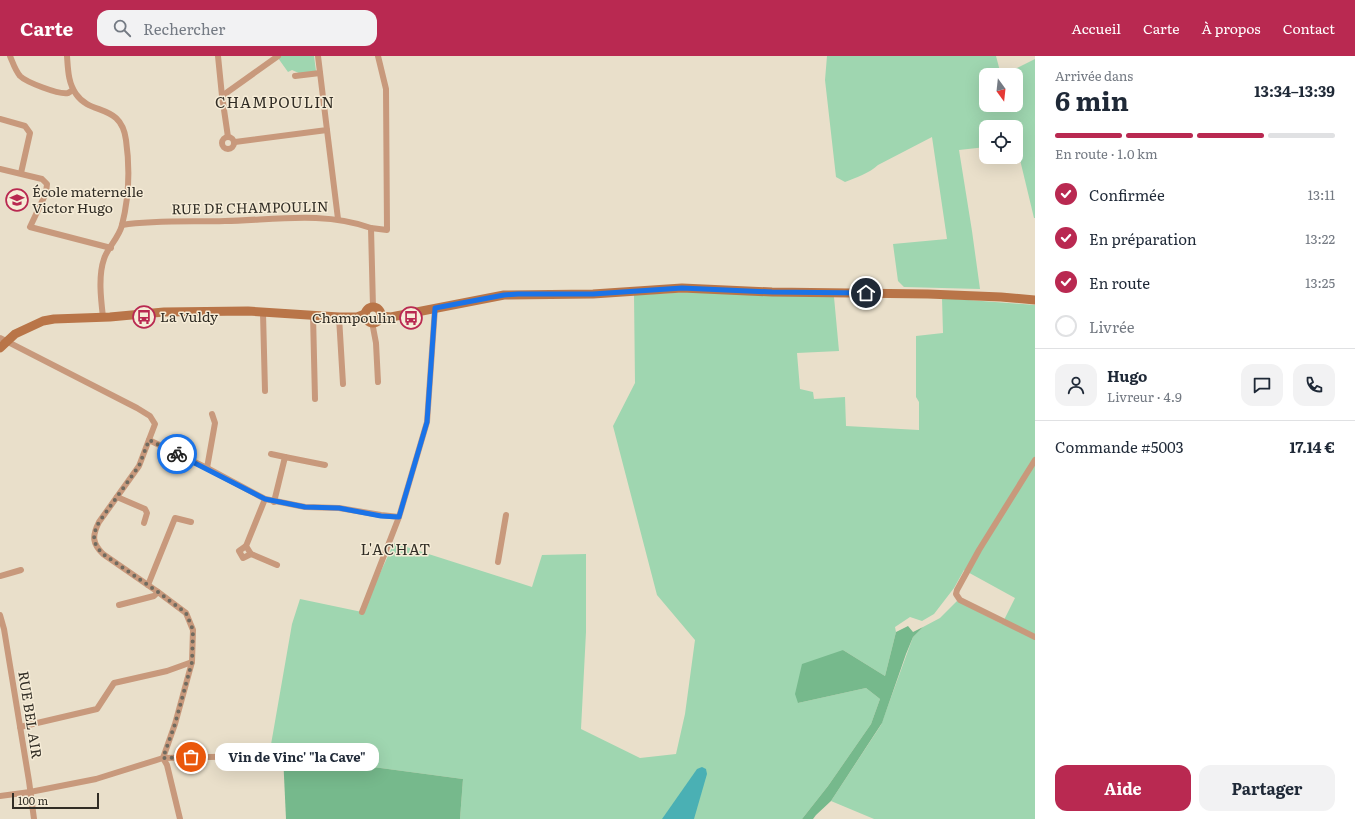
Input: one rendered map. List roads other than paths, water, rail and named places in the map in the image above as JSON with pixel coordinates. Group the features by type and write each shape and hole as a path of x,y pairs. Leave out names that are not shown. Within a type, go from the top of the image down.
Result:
{"main road":[{"path":"380,316 391,317 504,295 593,294 682,288 772,292 928,294 1035,300"},
{"path":"0,348 4,339 43,322 54,319 164,312 248,311 313,316 357,317 365,314 368,308 373,307 380,311 380,316 376,322 367,320 365,314"}],"street":[{"path":"10,56 21,77 39,86 60,92 67,93 73,90"},
{"path":"67,56 69,76 73,90 82,100 117,118 125,133 129,163 129,182 122,225 104,259 101,298 103,317"},
{"path":"218,56 228,137"},
{"path":"222,96 278,56"},
{"path":"318,56 338,219"},
{"path":"373,307 371,228 387,230 386,89 378,56"},
{"path":"295,76 320,73"},
{"path":"0,119 25,126 30,133 21,173"},
{"path":"235,142 327,130"},
{"path":"228,137 224,139 222,143 225,148 231,149 235,142"},
{"path":"228,137 235,142"},
{"path":"0,169 42,179 47,184 46,193 30,227 111,248"},
{"name":"RUE DE CHAMPOULIN","path":"122,225 142,222 226,221 292,218 338,219 358,223 371,228"},
{"path":"362,612 399,517 427,422 435,308"},
{"path":"263,313 265,391"},
{"path":"313,316 315,399"},
{"path":"339,317 344,384"},
{"path":"372,322 376,343 378,382"},
{"path":"4,339 137,408 150,416 155,424 139,466 99,522 95,530 94,540 97,548 103,554 186,613 193,630 192,662 175,724 163,758 167,765 180,819"},
{"path":"207,468 215,423 212,414"},
{"path":"149,440 207,468 265,499 274,502 305,507 339,508 381,516 399,517"},
{"path":"271,454 325,465"},
{"path":"274,502 285,457"},
{"path":"1035,460 979,550 956,594 960,600 1035,637"},
{"path":"117,498 145,509 147,513 144,523"},
{"path":"265,499 246,546 250,554 277,565"},
{"path":"498,562 506,515"},
{"path":"148,585 176,518 191,522"},
{"path":"0,576 21,570"},
{"path":"119,606 154,596 158,592"},
{"name":"RUE BEL AIR","path":"0,615 20,727 34,819"},
{"path":"20,727 97,709 114,683 167,671 192,662"},
{"path":"0,796 30,792 96,779 163,758 262,756"}],"water":[{"path":"702,767 706,769 707,774 694,819 662,819 697,769"}],"place":[{"name":"École maternelle Victor Hugo","path":"17,200"},
{"name":"La Vuldy","path":"144,317"},
{"name":"Champoulin","path":"411,318"},
{"name":"Vin de Vinc' \"la Cave\"","path":"191,757"}],"district":[{"name":"CHAMPOULIN","path":"275,103"},
{"name":"L'ACHAT","path":"396,550"}]}
